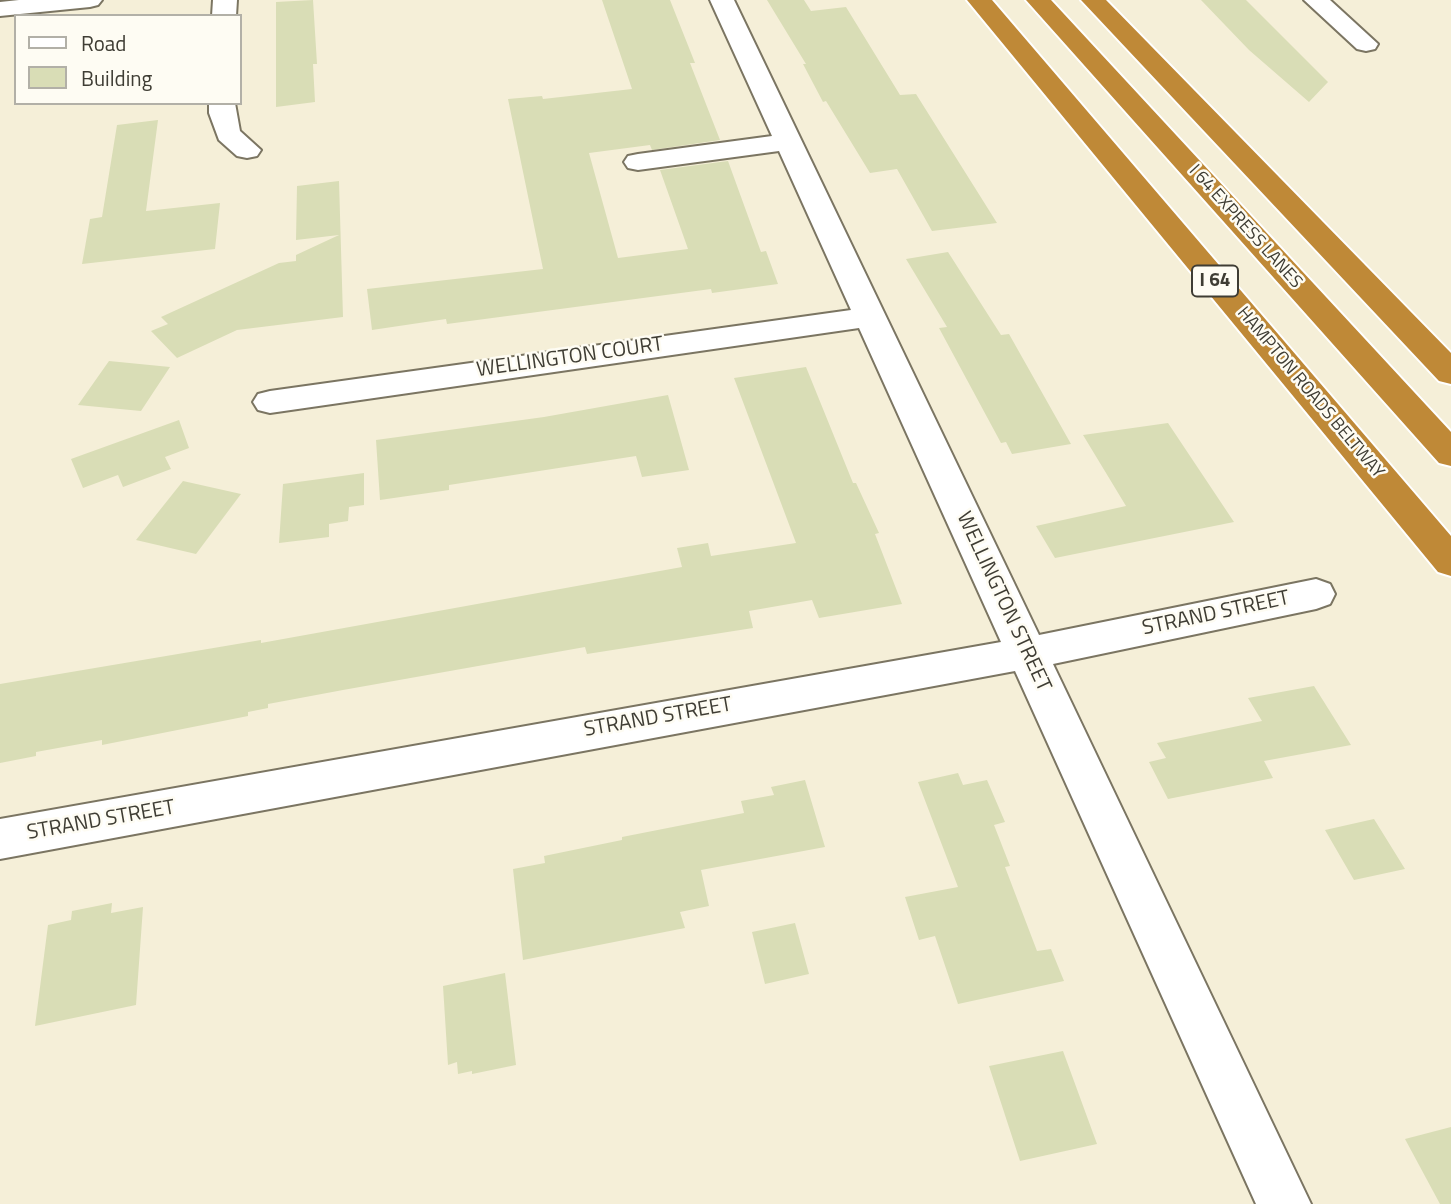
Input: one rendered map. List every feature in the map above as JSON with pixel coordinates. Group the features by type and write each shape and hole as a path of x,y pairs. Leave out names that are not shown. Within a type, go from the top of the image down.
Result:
{"highway":[{"name":"HAMPTON ROADS BELTWAY","path":"979,0 1451,562"},
{"name":"I 64 EXPRESS LANES","path":"1038,0 1451,454"},
{"path":"1093,0 1451,373"}],"street":[{"path":"0,9 90,0"},
{"name":"WELLINGTON STREET","path":"722,0 1283,1204"},
{"path":"1315,0 1366,44"},
{"path":"222,105 229,134 247,150"},
{"path":"638,162 788,142"},
{"name":"WELLINGTON COURT","path":"270,401 870,317"},
{"name":"STRAND STREET","path":"0,839 1027,653 1316,594"}],"building":[{"path":"313,0 317,64 313,64 315,102 276,107 276,2"},
{"path":"602,0 670,0 695,63 690,63 720,140 652,150 650,145 589,153 618,258 688,249 660,170 728,161 761,252 766,251 778,284 712,293 711,289 447,324 446,319 372,330 367,289 543,269 508,99 542,96 543,99 632,89"},
{"path":"767,0 804,0 811,11 846,7 900,95 916,94 997,223 932,231 897,169 870,173 826,101 823,102 803,64 806,64"},
{"path":"1201,0 1246,0 1328,82 1309,102 1249,50"},
{"path":"158,120 146,211 220,203 215,249 82,264 90,219 102,217 117,125"},
{"path":"339,181 343,317 237,330 177,358 151,331 168,324 161,317 279,263 296,261 296,255 339,235 296,240 297,186"},
{"path":"948,252 1001,335 1009,334 1071,444 1012,454 1006,442 1001,443 939,328 947,327 906,259"},
{"path":"109,361 170,367 141,411 78,405"},
{"path":"806,367 853,483 856,483 879,533 875,534 902,604 819,618 812,600 749,611 753,628 587,654 585,647 343,690 268,704 268,708 248,712 248,716 102,745 102,740 36,752 36,756 0,763 0,684 261,640 261,643 682,567 677,548 708,543 711,556 796,543 734,378"},
{"path":"668,395 689,470 642,477 636,456 449,485 449,490 380,500 376,440 544,417"},
{"path":"179,420 189,448 165,457 171,469 123,487 118,475 83,488 71,459"},
{"path":"1168,423 1234,522 1055,558 1036,526 1126,506 1083,435"},
{"path":"364,473 364,505 349,507 348,521 329,524 329,537 279,543 283,484"},
{"path":"183,481 241,494 196,554 136,540"},
{"path":"1314,686 1351,745 1264,761 1273,778 1168,799 1149,762 1166,758 1157,743 1262,721 1248,698"},
{"path":"958,773 963,785 987,780 1005,822 994,825 1010,866 1005,867 1037,951 1051,949 1064,981 958,1004 935,936 919,940 905,897 958,887 918,782"},
{"path":"805,780 825,847 701,870 709,906 680,912 685,928 523,960 513,869 545,863 544,856 622,840 622,837 744,813 741,801 774,795 771,787"},
{"path":"1374,819 1405,869 1354,880 1325,830"},
{"path":"112,903 111,913 143,907 136,1005 35,1026 48,925 71,920 72,911"},
{"path":"795,923 809,974 765,984 752,932"},
{"path":"505,973 516,1065 472,1074 472,1071 458,1074 457,1062 448,1065 443,986"},
{"path":"1063,1051 1097,1144 1020,1161 989,1066"},
{"path":"1451,1127 1451,1204 1440,1204 1405,1139"}]}
